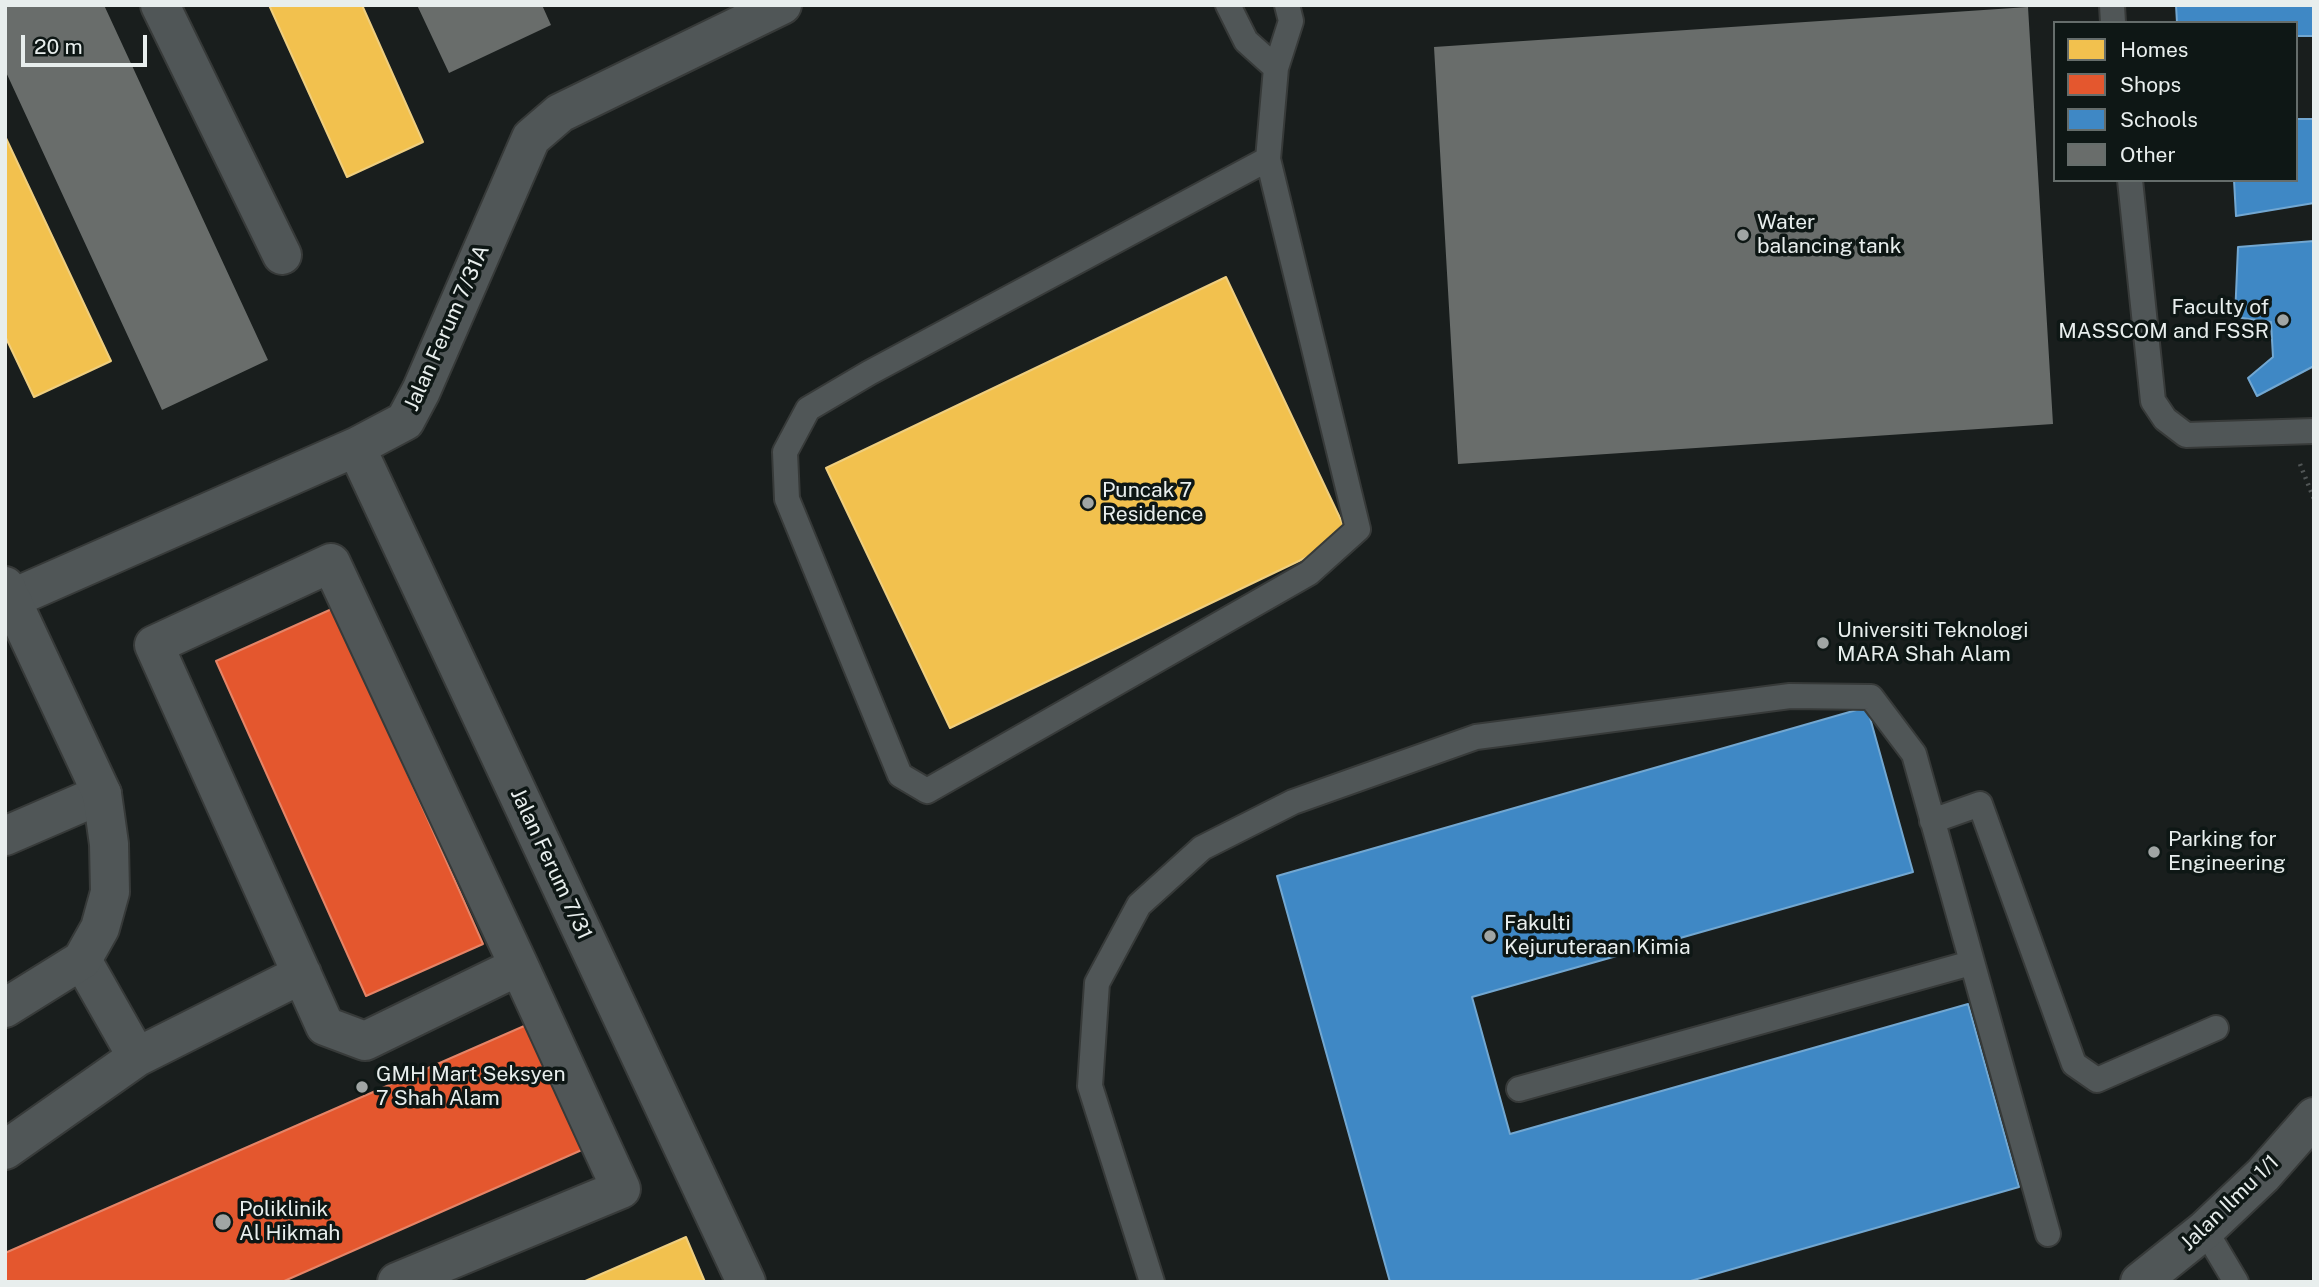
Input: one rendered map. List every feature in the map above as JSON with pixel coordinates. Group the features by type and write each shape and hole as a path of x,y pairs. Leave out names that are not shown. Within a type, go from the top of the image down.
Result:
{"street":[{"path":"160,5 282,254"},
{"name":"Jalan Ferum 7/31A","path":"8,593 356,447 405,421 427,378 531,138 560,113 782,5"},
{"name":"Jalan Ferum 7/31","path":"356,447 746,1282"},
{"path":"397,1282 621,1189 519,966 331,563 155,645 325,1026 365,1041 519,966"},
{"path":"5,1008 82,960 100,928 110,892 109,844 102,794 8,593"},
{"path":"5,836 102,794"},
{"path":"82,960 137,1057"},
{"path":"5,1150 137,1057 302,974"},
{"name":"Jalan Ilmu 1/1","path":"2140,1282 2205,1230 2263,1175 2314,1117"}],"lane":[{"path":"1228,5 1246,41 1276,68"},
{"path":"1268,159 869,373 808,409 785,452 786,499 900,775 927,791 1309,573 1358,529 1268,159 1276,68 1291,22 1287,5"},
{"path":"2130,182 2153,401 2165,419 2186,435 2314,431"},
{"path":"1152,1282 1090,1086 1097,983 1139,905 1202,848 1293,802 1476,737 1790,696 1871,697 1914,754 2048,1234"},
{"path":"1932,821 1980,804 2074,1064 2097,1080 2216,1028"},
{"path":"1519,1089 1971,963"},
{"path":"2205,1230 2236,1282"}],"building: Homes":[{"path":"269,5 362,5 423,142 347,177"},
{"path":"5,136 111,361 34,397 5,336"},
{"name":"Puncak 7 Residence","path":"1226,277 1349,537 950,728 826,468"},
{"path":"686,1237 705,1282 583,1282"}],"building: Shops":[{"path":"334,608 483,944 366,996 216,661"},
{"path":"531,1023 584,1149 282,1282 5,1282 5,1253"}],"building: Schools":[{"path":"2176,5 2314,5 2314,36 2298,36 2298,21 2177,21"},
{"path":"2298,119 2314,119 2314,203 2236,216 2234,182 2298,182"},
{"name":"Faculty of MASSCOM and FSSR","path":"2314,241 2314,366 2257,396 2248,378 2273,357 2271,322 2235,317 2238,247"},
{"name":"Fakulti Kejuruteraan Kimia","path":"1867,707 1913,872 1472,997 1510,1134 1968,1004 2019,1187 1687,1282 1390,1282 1277,876"}],"building: Other":[{"path":"5,5 104,5 268,360 162,410 5,70"},
{"path":"417,5 542,5 551,25 449,73"},
{"name":"Water balancing tank","path":"2028,7 2053,424 1458,464 1434,47"}],"place":[{"name":"Water balancing tank","path":"1743,235"},
{"name":"Faculty of MASSCOM and FSSR","path":"2283,320"},
{"name":"Puncak 7 Residence","path":"1088,503"},
{"name":"Universiti Teknologi MARA Shah Alam","path":"1823,643"},
{"name":"Parking for Engineering","path":"2154,852"},
{"name":"Fakulti Kejuruteraan Kimia","path":"1490,936"},
{"name":"GMH Mart Seksyen 7 Shah Alam","path":"362,1087"},
{"name":"Poliklinik Al Hikmah","path":"223,1222"}]}
